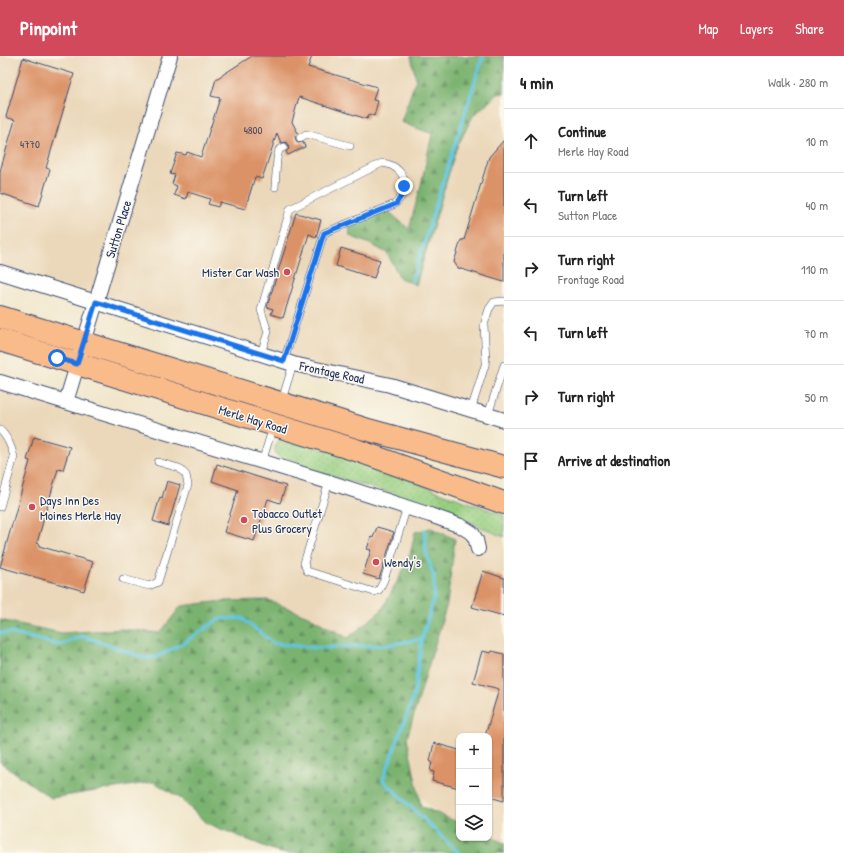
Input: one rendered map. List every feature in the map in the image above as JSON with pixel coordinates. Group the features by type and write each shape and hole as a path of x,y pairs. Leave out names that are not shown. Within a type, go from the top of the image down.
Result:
{"main road":[{"name":"Merle Hay Road","path":"0,317 365,429 504,466"},
{"name":"Merle Hay Road","path":"0,340 356,450 504,502"}],"street":[{"name":"Sutton Place","path":"66,402 170,56"},
{"name":"Frontage Road","path":"0,272 288,362 390,385 504,420"},
{"path":"0,382 407,507 461,526 472,533 476,540 478,549"}],"lane":[{"path":"300,138 306,134 350,146"},
{"path":"275,187 279,150 284,147"},
{"path":"261,353 268,332 261,310 290,210 382,163 388,163 394,166 403,177 404,186 402,195 396,204 324,233 288,362 280,403"},
{"path":"471,410 486,362 484,325 487,314 494,302 504,301"},
{"path":"488,415 504,365"},
{"path":"262,462 274,425"},
{"path":"0,430 4,434 13,451 14,457 0,507"},
{"path":"123,579 149,586 158,582 188,485 186,475 179,468 158,462"},
{"path":"329,482 304,563 307,572 374,592 379,590 384,580 407,507"}],"shaded area":[{"path":"0,56 427,56 504,90 504,420 293,364 0,272"},
{"path":"0,382 504,537 504,853 492,841 492,733 456,733 456,828 408,787 0,746"}],"green space":[{"path":"411,56 504,56 504,93 498,94 473,116 456,149 416,285 400,278 387,253 350,236 349,226 387,210 409,229 422,181 432,134 401,122 416,79"},
{"path":"280,438 363,459 442,493 504,515 504,537 457,517 400,496 287,463 277,455 275,449"},
{"path":"431,528 455,539 447,604 407,738 421,806 456,822 456,841 492,841 492,837 504,843 504,853 281,853 206,823 180,798 154,782 51,798 0,762 0,620 62,633 122,629 160,633 181,606 223,601 268,600 308,616 348,638 382,610 409,559 415,532"}],"building":[{"path":"252,56 312,56 308,67 377,87 373,100 378,101 374,116 369,114 367,119 299,97 292,122 298,133 295,136 296,140 298,143 303,142 305,147 288,155 286,152 289,149 288,145 286,142 281,143 277,133 262,179 255,177 245,209 220,202 218,207 208,204 210,199 188,192 186,199 174,195 177,186 172,184 175,175 170,174 177,153 186,155 187,152 201,157 220,98 211,96 216,79"},
{"path":"23,58 74,74 46,168 50,169 39,206 0,193 0,171 15,120 6,117"},
{"path":"504,140 504,282 458,268 454,262 461,240 464,240 489,157"},
{"name":"Mister Car Wash","path":"296,213 321,220 316,237 309,234 283,318 271,314 273,309 267,307"},
{"path":"341,248 380,260 374,278 336,266"},
{"name":"Days Inn Des Moines Merle Hay","path":"34,437 70,447 63,470 58,469 37,543 40,544 39,546 93,562 84,591 0,567 30,461 27,460"},
{"path":"217,464 286,486 280,503 268,499 254,541 224,532 238,490 212,481"},
{"path":"167,481 180,485 168,526 153,521 160,497 162,498"},
{"name":"Wendy's","path":"377,527 394,532 379,579 363,574 371,550 367,549 371,537 373,538"},
{"path":"483,571 504,578 504,616 472,607"},
{"path":"482,651 491,653 492,651 504,654 504,801 492,798 492,733 486,733 499,689 473,682"},
{"path":"434,743 456,749 456,787 432,781 434,772 430,771 432,762 430,761"}],"waterway":[{"path":"412,281 483,56"},
{"path":"425,530 426,553 434,576 434,598 422,639 414,695 383,780 459,853"},
{"path":"0,633 12,633 59,645 83,636 145,658 157,657 185,642 219,619 242,618 273,643 316,648 386,645 422,639"}],"place":[{"name":"Mister Car Wash","path":"287,272"},
{"name":"Days Inn Des Moines Merle Hay","path":"32,507"},
{"name":"Tobacco Outlet Plus Grocery","path":"244,520"},
{"name":"Wendy's","path":"376,562"}],"route":[{"path":"57,358 77,364 96,302 284,361 324,233 396,204 404,191 404,186"}]}
